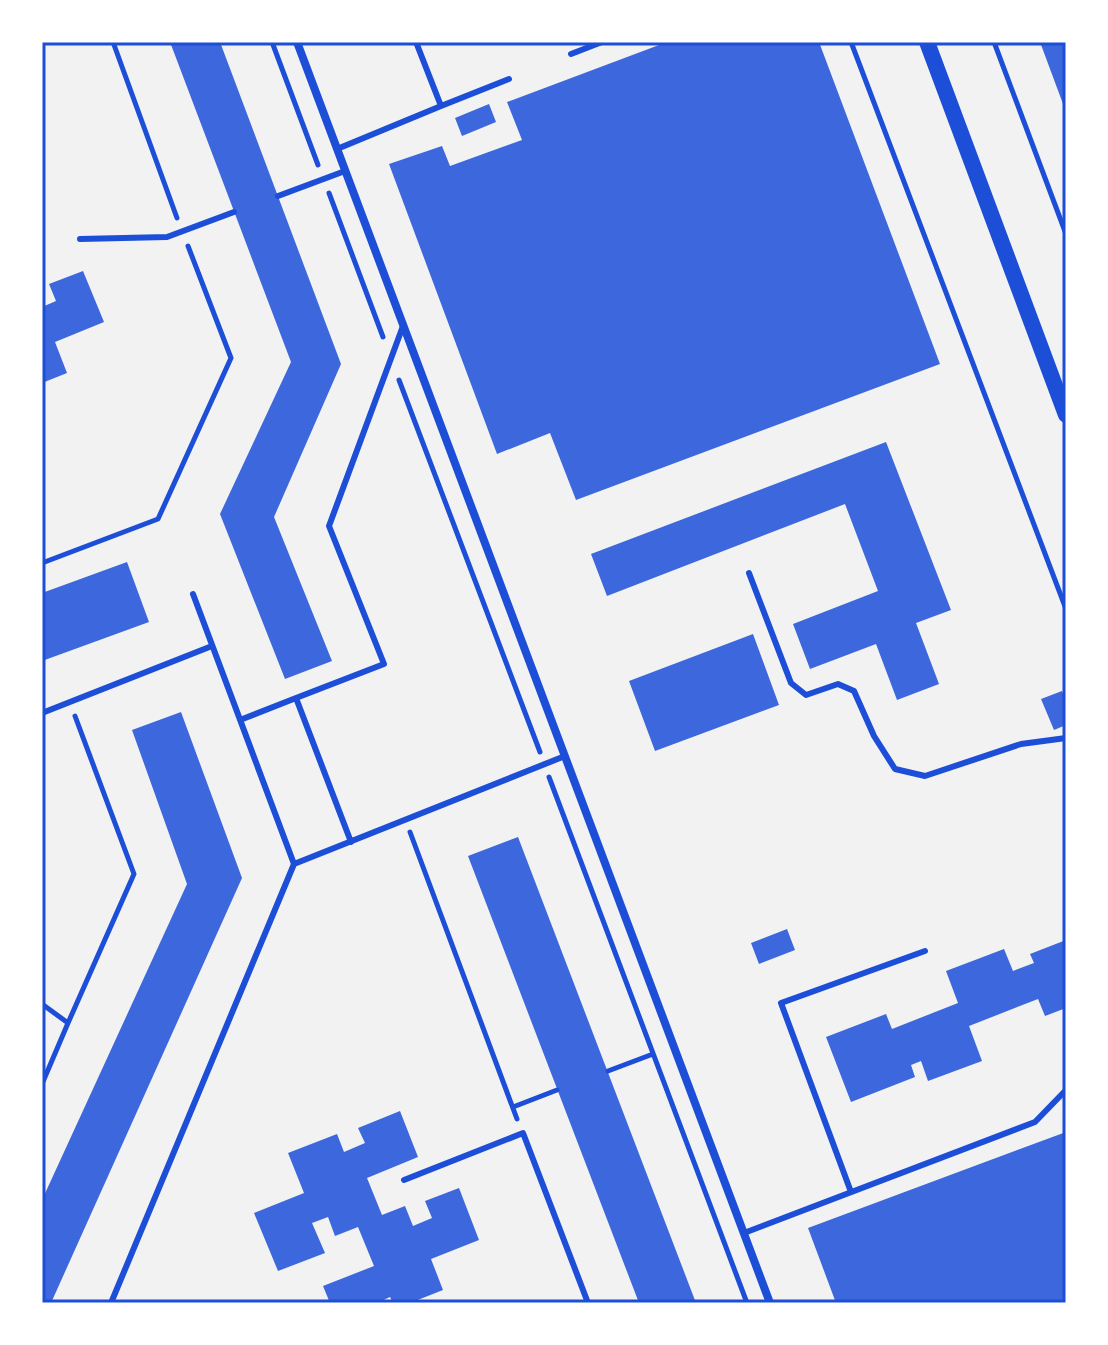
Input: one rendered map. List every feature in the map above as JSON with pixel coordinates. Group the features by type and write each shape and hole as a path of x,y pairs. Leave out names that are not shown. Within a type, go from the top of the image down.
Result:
{"main road":[{"path":"927,42 1066,415"}],"street":[{"path":"297,42 770,1303"}],"lane":[{"path":"416,42 441,106"},
{"path":"571,54 602,42"},
{"path":"337,149 509,79"},
{"path":"278,196 345,171"},
{"path":"80,239 167,237 234,212"},
{"path":"240,720 384,664 329,526 403,326"},
{"path":"749,573 791,683 806,695 838,684 854,691 874,736 895,769 925,776 1021,744 1066,738"},
{"path":"111,1303 294,864 193,594"},
{"path":"42,713 212,646"},
{"path":"296,698 351,842"},
{"path":"294,864 565,756"},
{"path":"851,1192 781,1003 925,951"},
{"path":"744,1233 1035,1122 1066,1090"},
{"path":"404,1180 523,1133 588,1303"}],"path":[{"path":"42,563 158,519 231,358 113,42"},
{"path":"272,42 747,1303"},
{"path":"851,42 1066,609"},
{"path":"994,42 1066,234"},
{"path":"42,1084 134,874 75,716"},
{"path":"405,820 523,1133"},
{"path":"42,1004 68,1023"},
{"path":"608,1071 653,1054"},
{"path":"513,1107 557,1090"}],"building":[{"path":"170,42 220,42 341,364 274,517 332,661 285,679 220,514 291,362"},
{"path":"667,42 819,42 940,364 576,500 550,433 497,454 389,164 442,146 450,166 522,140 507,102"},
{"path":"1040,42 1066,42 1066,112"},
{"path":"489,104 496,122 462,136 455,118"},
{"path":"83,271 104,322 55,342 67,373 42,383 42,307 56,301 49,284"},
{"path":"886,442 951,610 916,623 939,684 897,700 876,644 810,669 793,624 878,591 845,504 607,596 591,554"},
{"path":"127,562 149,622 42,661 42,593"},
{"path":"753,634 779,705 655,751 629,681"},
{"path":"1062,691 1066,700 1066,725 1054,730 1041,699"},
{"path":"181,712 242,878 51,1303 42,1303 42,1200 187,884 132,730"},
{"path":"518,837 696,1303 639,1303 468,856"},
{"path":"787,929 795,950 759,964 751,943"},
{"path":"1066,940 1066,1008 1045,1016 1038,999 969,1026 982,1061 928,1081 921,1061 911,1065 915,1077 851,1102 826,1037 886,1014 892,1029 958,1003 946,971 1004,949 1013,971 1034,963 1030,954"},
{"path":"400,1111 418,1157 367,1178 382,1215 405,1206 413,1226 432,1218 425,1201 459,1188 479,1240 431,1259 443,1290 410,1303 393,1303 390,1297 377,1303 330,1303 323,1286 374,1266 358,1227 335,1236 328,1217 312,1223 325,1253 278,1271 254,1213 304,1193 288,1153 337,1134 344,1152 365,1143 358,1128"},
{"path":"1066,1132 1066,1303 836,1303 808,1228"}]}
